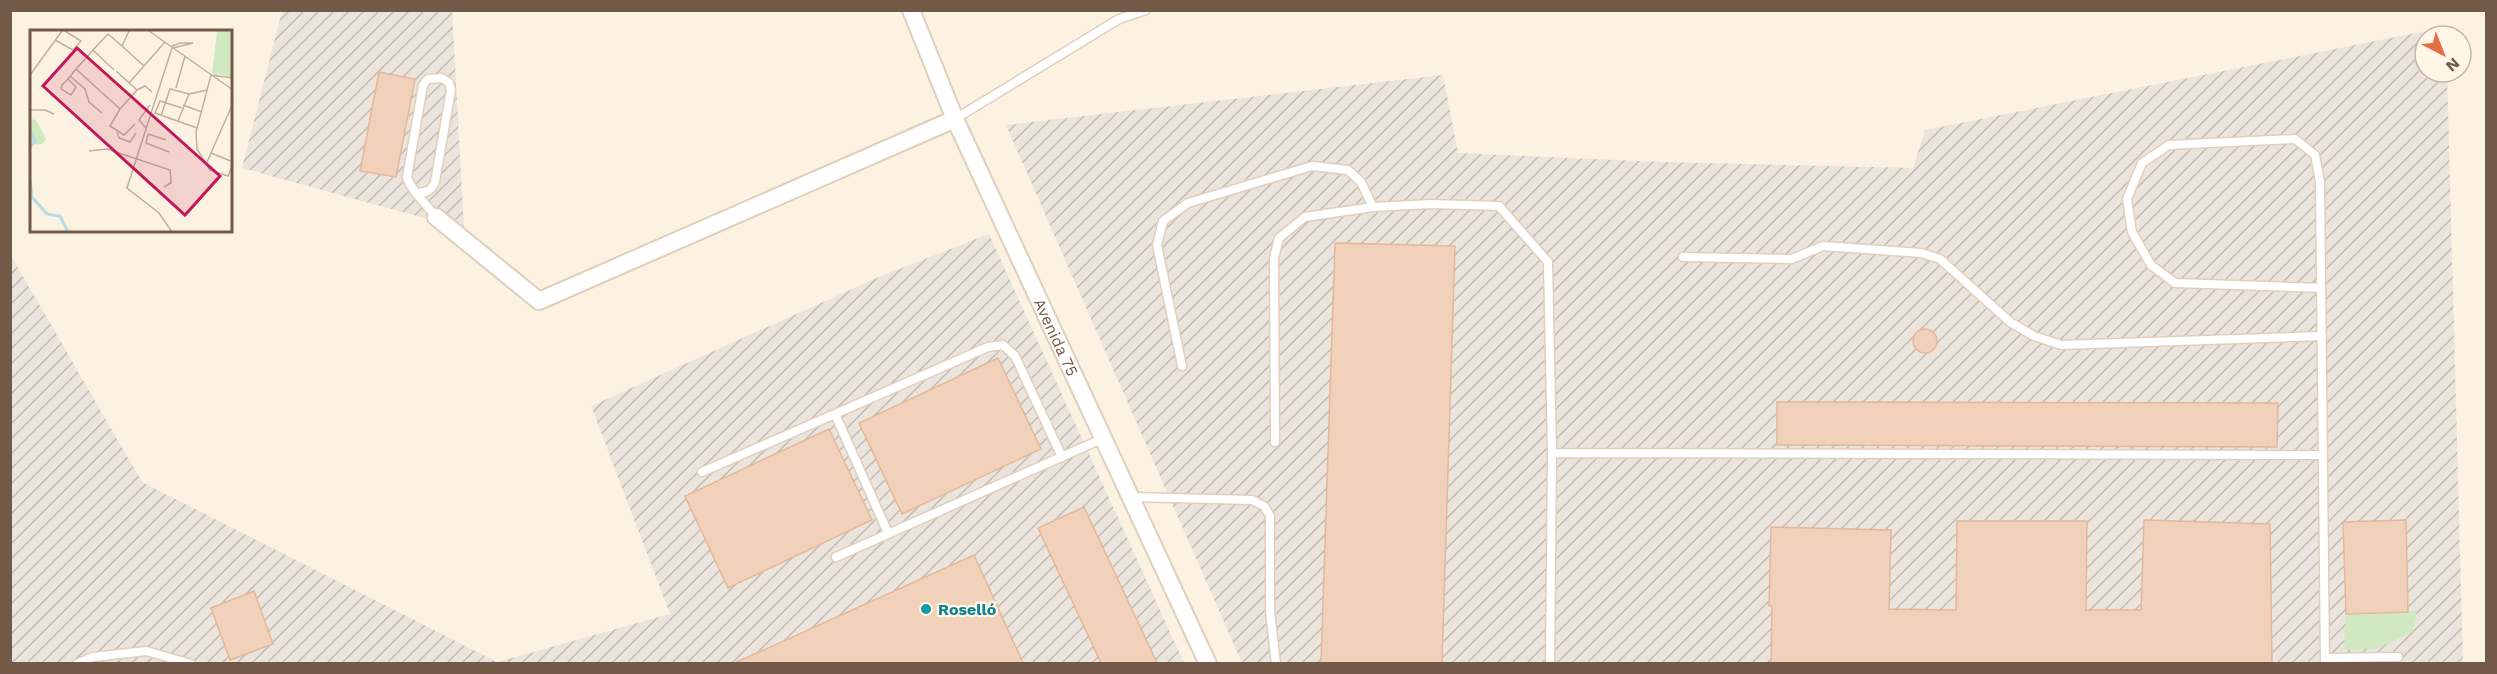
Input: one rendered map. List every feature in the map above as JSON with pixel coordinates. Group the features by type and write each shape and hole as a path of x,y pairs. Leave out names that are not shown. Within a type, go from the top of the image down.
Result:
{"street":[{"name":"Avenida 75","path":"911,10 955,119 1208,663"},
{"path":"436,217 538,301 955,119"}],"lane":[{"path":"955,119 1119,19 1146,10"},
{"path":"418,193 426,193 432,189 435,182 451,90 449,83 442,78 428,79 423,86 407,177 412,189 418,193 436,217"},
{"path":"2321,288 2175,283 2151,265 2132,232 2127,199 2142,163 2169,145 2295,139 2315,155 2320,182 2325,661 2397,657"},
{"path":"1182,366 1157,245 1163,221 1188,203 1312,166 1348,170 1362,183 1373,207"},
{"path":"1275,442 1275,258 1279,238 1305,217 1373,207 1431,204 1499,206 1548,262 1552,453 1550,663"},
{"path":"1683,257 1792,259 1823,246 1921,253 1940,259 2010,322 2034,336 2061,345 2322,336"},
{"path":"702,472 988,347 1003,345 1015,356 1062,457"},
{"path":"835,414 888,533"},
{"path":"836,557 1104,438"},
{"path":"1552,453 2323,455"},
{"path":"1132,497 1252,500 1264,506 1270,516 1270,611 1276,663"},
{"path":"77,663 93,657 146,651 191,663"}],"shaded area":[{"path":"282,11 452,11 464,229 242,168"},
{"path":"2413,34 2413,84 2447,84 2463,663 1242,663 1006,125 1443,75 1458,153 1661,162 1913,168 1925,130"},
{"path":"989,234 1184,663 11,663 10,254 142,482 497,662 670,614 591,406 879,277"}],"green space":[{"path":"2417,611 2413,632 2375,649 2344,650 2346,614"}],"building":[{"path":"379,72 415,79 396,177 360,171"},
{"path":"1335,243 1455,246 1442,663 1321,663"},
{"path":"1925,329 1933,333 1937,341 1933,349 1925,353 1917,349 1913,341 1917,333"},
{"path":"998,358 1041,449 902,514 859,423"},
{"path":"1777,402 2278,403 2277,447 1777,445"},
{"path":"829,429 872,520 728,588 685,496"},
{"path":"1084,507 1157,663 1101,663 1038,528"},
{"path":"2144,520 2270,524 2272,663 1771,663 1772,606 1769,606 1771,527 1891,530 1889,609 1956,610 1957,521 2087,521 2086,610 2141,610"},
{"path":"2406,520 2408,612 2346,614 2343,522"},
{"name":"Roselló","path":"974,555 1023,663 735,663"},
{"path":"254,591 273,644 230,660 211,608"}],"place":[{"name":"Roselló","path":"926,609"}]}
